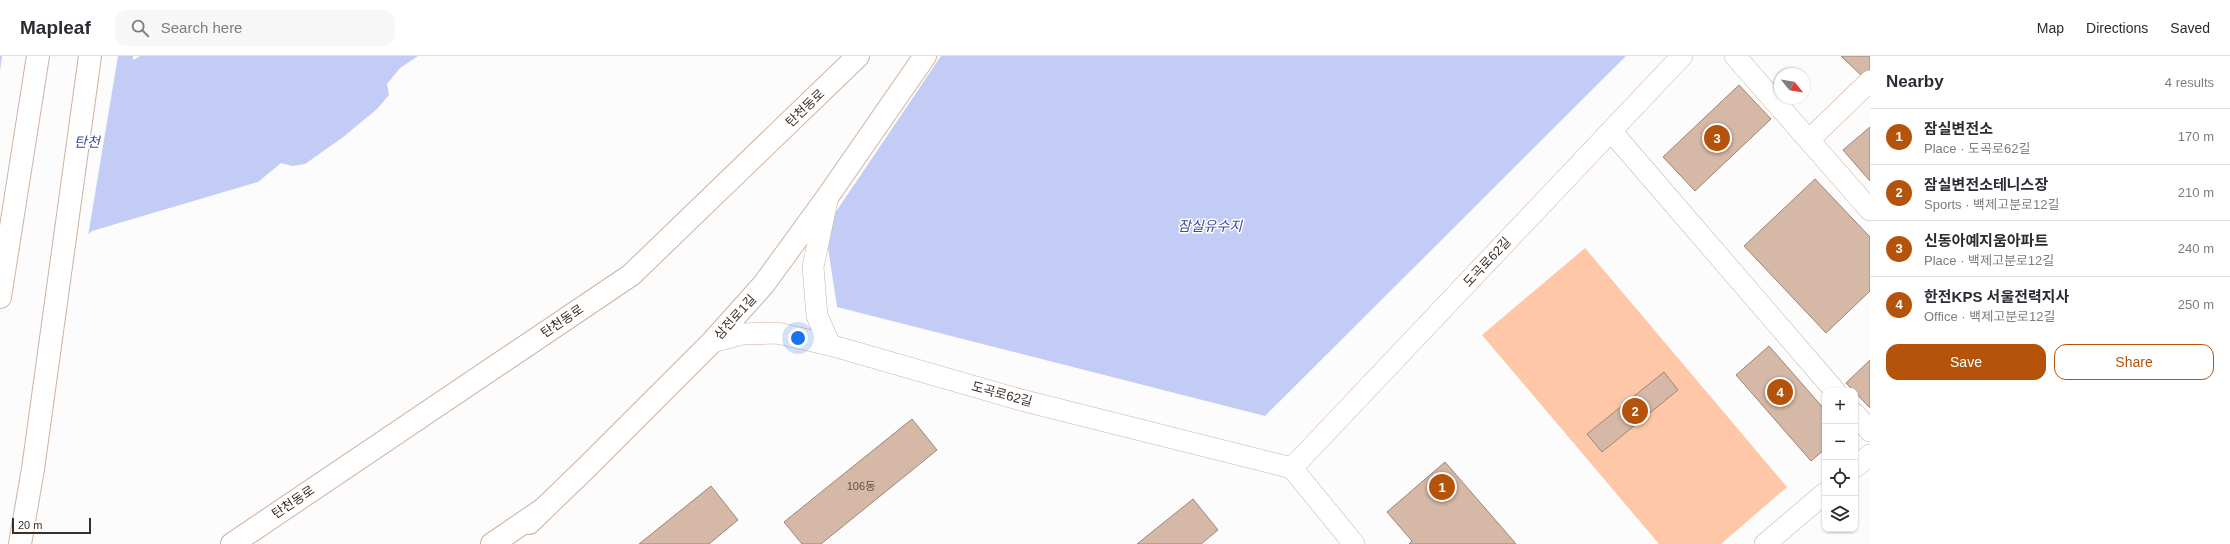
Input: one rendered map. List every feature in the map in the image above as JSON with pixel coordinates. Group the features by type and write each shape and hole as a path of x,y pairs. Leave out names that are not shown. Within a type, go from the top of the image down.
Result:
{"street":[{"path":"0,297 38,56"},
{"path":"25,544 90,56"},
{"name":"탄천동로","path":"232,544 631,275 858,56"},
{"name":"삼전로1길","path":"506,544 712,342 764,284 828,196 925,56"},
{"name":"도곡로62길","path":"712,342 742,334 777,333 830,346 1021,400 1292,468 1682,56"},
{"path":"1735,56 1870,210"},
{"path":"1809,140 1870,81"},
{"path":"1611,131 1833,388"},
{"path":"828,196 813,267 817,316 830,346"},
{"path":"1858,417 1870,431"},
{"path":"1858,465 1870,455"},
{"path":"1292,468 1354,544"},
{"path":"20,544 34,469"},
{"path":"1765,544 1822,496"},
{"path":"492,544 542,510"}],"shaded area":[{"path":"1585,248 1787,487 1721,544 1659,544 1482,335"}],"water":[{"name":"탄천","path":"0,56 133,56 133,60 140,56 418,56 400,68 387,84 389,95 377,109 342,138 305,164 292,166 281,163 258,182 92,231 0,312"},
{"name":"잠실유수지","path":"941,56 1626,56 1265,416 837,307 825,228"}],"pier":[{"path":"2,56 118,56 88,236 0,314 0,71"}],"building":[{"path":"1841,56 1870,56 1870,70 1863,77"},
{"path":"1739,85 1771,119 1695,191 1663,157"},
{"path":"1870,127 1870,181 1843,150"},
{"path":"1815,179 1870,237 1870,291 1826,333 1744,246"},
{"path":"1769,346 1822,407 1822,452 1811,461 1736,375"},
{"path":"1870,360 1870,408 1858,396 1858,388 1851,388 1846,383"},
{"path":"1664,372 1678,390 1602,452 1587,434"},
{"path":"912,419 937,450 821,544 802,544 784,522"},
{"path":"1445,462 1516,544 1409,544 1412,541 1387,512"},
{"path":"711,486 738,520 709,544 639,544"},
{"path":"1193,499 1218,530 1201,544 1137,544"}],"place":[{"name":"신동아예지움아파트","path":"1717,138"},
{"name":"한전KPS 서울전력지사","path":"1780,392"},
{"name":"잠실변전소테니스장","path":"1635,411"},
{"name":"잠실변전소","path":"1442,487"}]}
